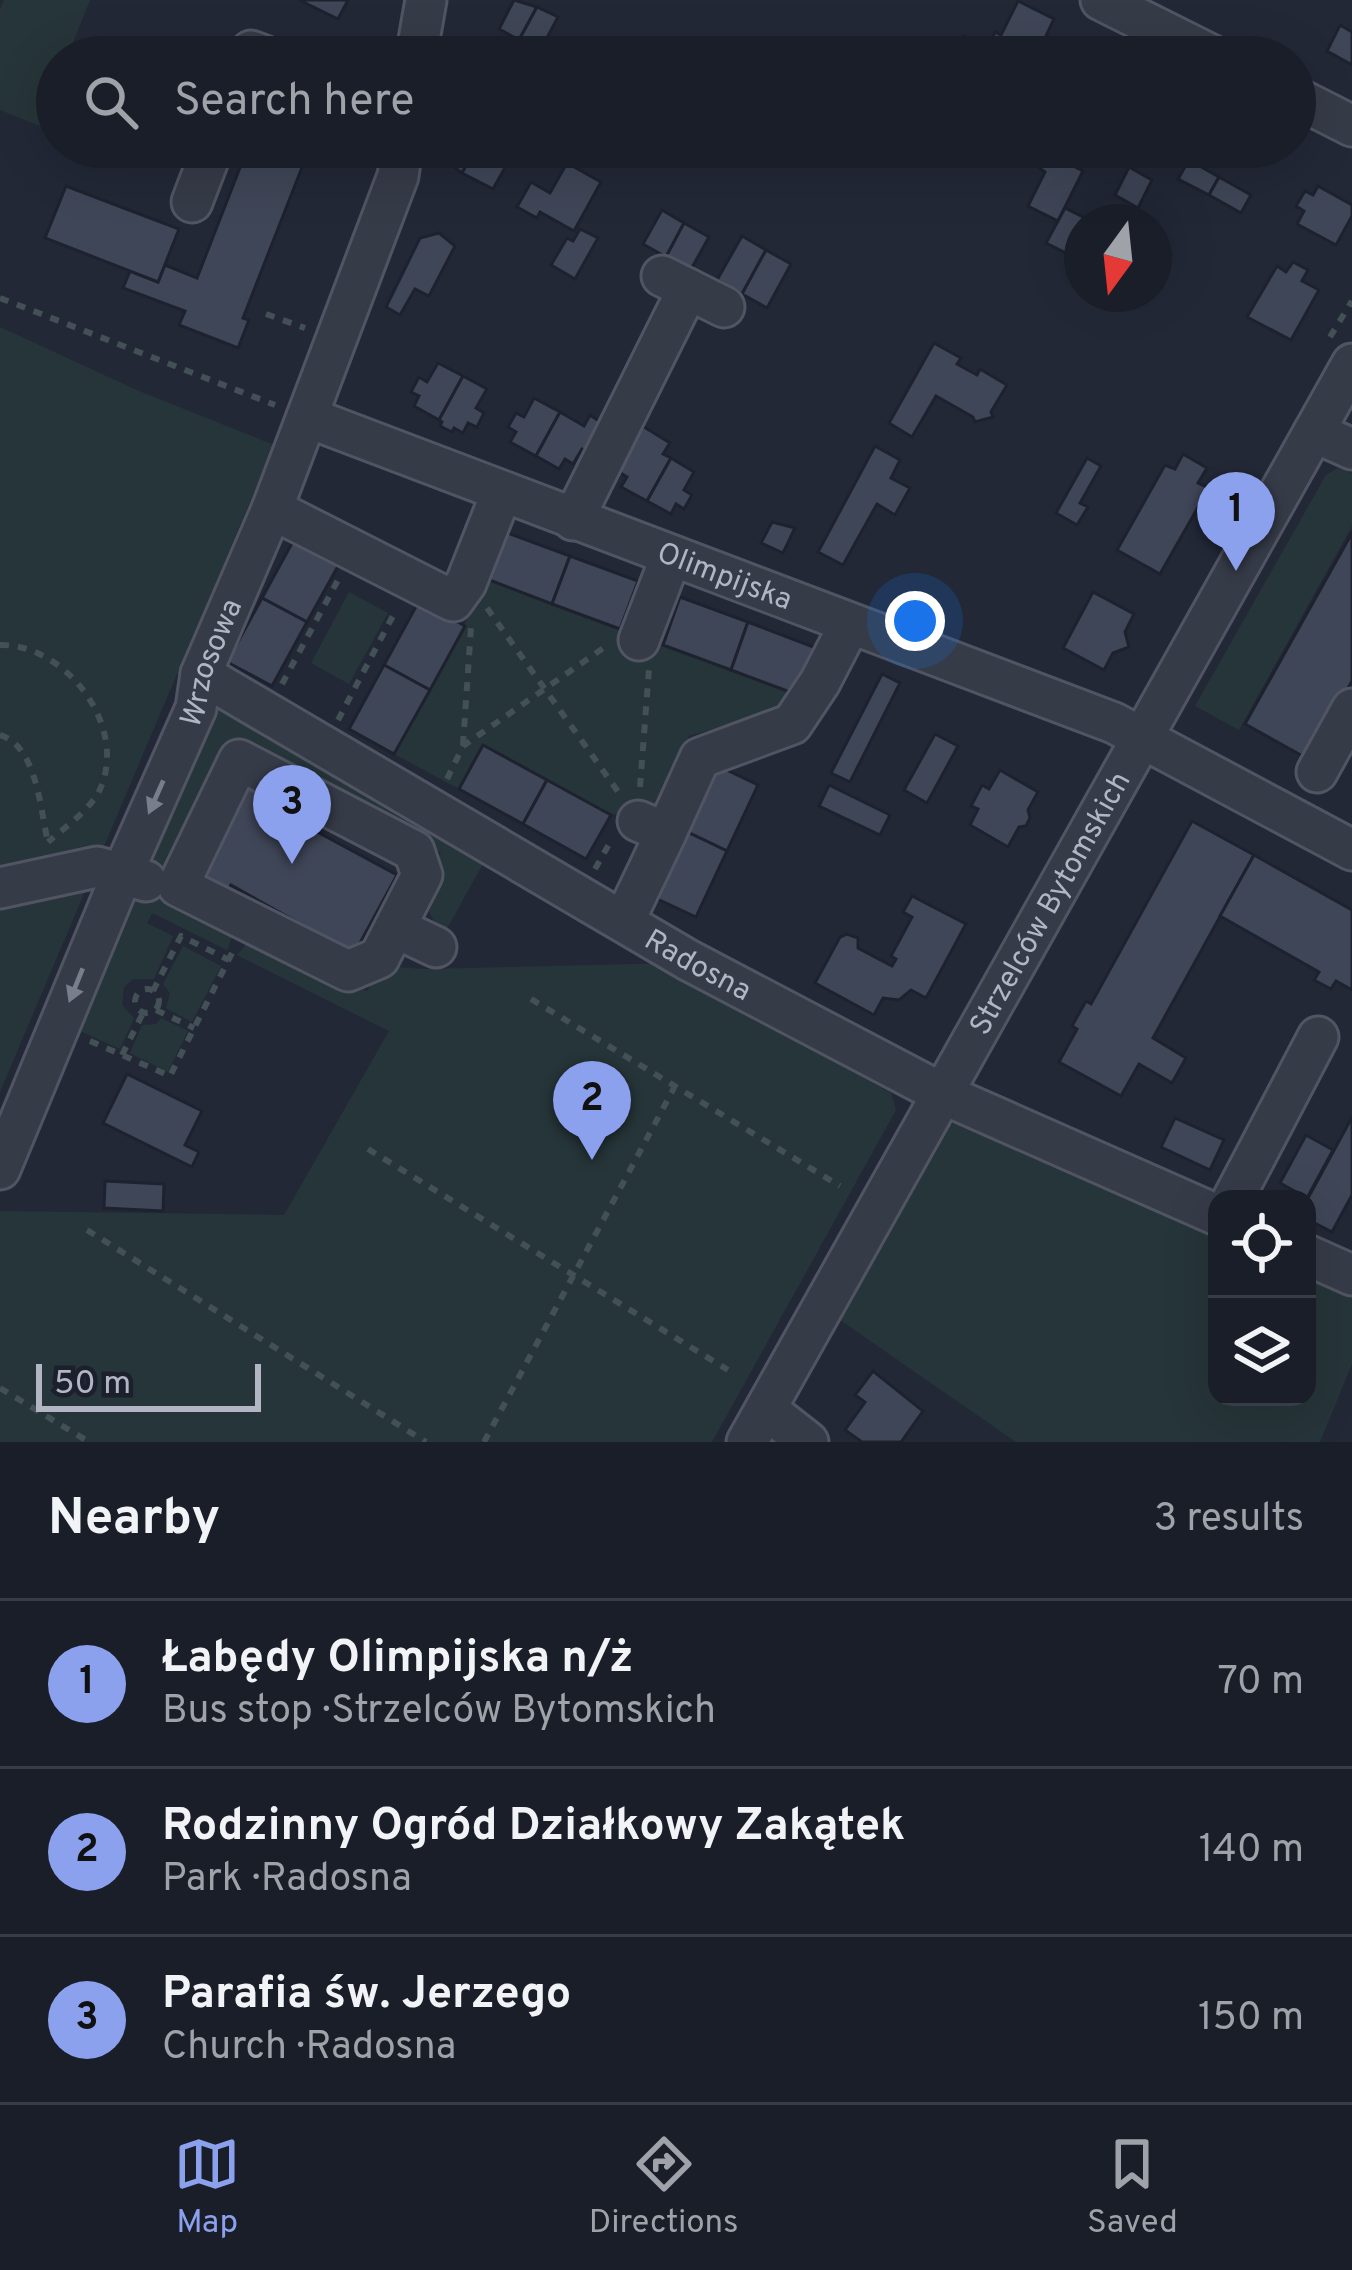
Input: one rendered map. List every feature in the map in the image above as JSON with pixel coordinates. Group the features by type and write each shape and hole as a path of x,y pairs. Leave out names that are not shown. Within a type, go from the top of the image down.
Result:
{"street":[{"path":"420,36 426,0"},
{"path":"1102,0 1173,36"},
{"path":"1316,108 1352,126"},
{"path":"191,202 205,168"},
{"name":"Wrzosowa","path":"0,1169 58,1027 109,872 192,717 201,674 272,509 399,168"},
{"path":"573,520 675,282 724,307"},
{"name":"Strzelców Bytomskich","path":"756,1425 1352,364"},
{"name":"Olimpijska","path":"307,417 1144,735 1352,850"},
{"path":"1314,432 1352,449"},
{"path":"272,509 453,601 466,583 502,492"},
{"path":"640,640 671,556"},
{"path":"624,921 652,827 700,758 792,724 850,623"},
{"name":"Radosna","path":"201,674 688,960 943,1094 1208,1211"},
{"path":"1317,772 1352,709"},
{"path":"0,888 109,872 178,886 348,971 379,958 422,875 414,851 239,760 178,886"},
{"path":"396,928 436,947"},
{"path":"1238,1190 1318,1037"},
{"path":"1316,1259 1352,1275"},
{"path":"756,1425 808,1442"}],"path":[{"path":"0,298 307,417"},
{"path":"266,314 325,335"},
{"path":"272,701 354,550"},
{"path":"330,736 412,580"},
{"path":"480,598 652,827"},
{"path":"446,781 463,746 472,612"},
{"path":"640,640 651,648 652,827"},
{"path":"0,645 37,652 64,669 81,686 106,738 100,789 48,842"},
{"path":"463,746 585,664"},
{"path":"0,735 24,751 48,842 109,872"},
{"path":"587,884 619,828 652,827"},
{"path":"58,1027 170,1076 248,921"},
{"path":"153,991 181,936 229,960"},
{"path":"156,1010 159,998 153,991 144,990 136,998 142,1012 156,1010 194,1028"},
{"path":"530,999 840,1186"},
{"path":"122,1054 142,1012"},
{"path":"484,1442 674,1088"},
{"path":"368,1149 728,1370"},
{"path":"87,1230 426,1442"},
{"path":"0,1388 89,1442"}],"shaded area":[{"path":"4,0 90,0 75,36 36,36 36,124 0,110 0,10"},
{"path":"0,327 139,391 274,445 0,1092"},
{"path":"1338,468 1352,473 1352,526 1239,730 1195,706 1326,475"},
{"path":"484,578 798,695 775,713 688,736 694,756 671,802 611,815 484,745 459,789 394,754 464,626"},
{"path":"349,592 388,613 349,684 311,663"},
{"path":"210,706 486,858 442,938 421,895 441,853 232,743 169,869 142,866"},
{"path":"133,887 237,924 227,950 152,913 147,923 173,936 154,979 133,979 124,987 122,1005 134,1018 120,1049 73,1028"},
{"path":"254,935 367,991 383,966 677,963 673,973 891,1093 896,1110 712,1442 0,1442 0,1211 284,1215 389,1031 237,955"},
{"path":"183,946 221,966 192,1022 166,1008 170,993 163,984"},
{"path":"161,1018 188,1031 168,1072 130,1053 142,1025 156,1024"},
{"path":"967,1115 1208,1227 1208,1406 1316,1406 1316,1277 1352,1294 1352,1364 1320,1442 1016,1442 837,1318 943,1129"}],"building":[{"path":"299,0 348,0 338,19"},
{"path":"514,0 537,7 521,36 499,29"},
{"path":"1018,1 1054,19 1046,36 993,36 995,32 1001,35"},
{"path":"537,7 558,17 548,36 521,36"},
{"path":"1340,25 1352,32 1352,65 1327,51"},
{"path":"240,168 302,168 243,318 249,320 238,348 179,325 185,311 123,288 130,271 158,282 165,265 197,278"},
{"path":"465,168 505,168 493,189 462,173"},
{"path":"564,168 576,168 601,182 574,231 540,212 537,218 517,207 531,182 550,193"},
{"path":"1039,168 1083,171 1058,221 1028,206 1045,172"},
{"path":"1128,168 1152,180 1140,204 1115,195"},
{"path":"1184,168 1203,168 1219,177 1209,195 1178,179"},
{"path":"1219,177 1251,195 1241,213 1209,195"},
{"path":"66,186 179,229 158,282 45,238"},
{"path":"1318,186 1352,205 1352,216 1336,245 1297,224 1304,211 1296,206 1305,191 1313,195"},
{"path":"662,210 684,223 666,257 643,244"},
{"path":"1064,210 1064,252 1046,243"},
{"path":"684,223 709,237 690,271 666,257"},
{"path":"580,229 598,238 575,279 551,265 567,238 573,241"},
{"path":"439,233 455,246 429,296 415,289 400,315 386,307 420,238"},
{"path":"742,236 766,250 742,294 717,280"},
{"path":"766,250 791,264 767,308 742,294"},
{"path":"1293,262 1308,270 1302,281 1319,290 1291,340 1247,317 1277,266 1286,272"},
{"path":"934,343 961,358 957,364 977,375 980,369 1007,385 991,412 993,417 975,422 936,396 912,437 889,423"},
{"path":"438,363 463,376 439,420 414,406 419,396 411,392 419,377 427,382"},
{"path":"463,376 487,389 476,408 484,413 477,427 468,423 463,433 454,428 452,432 440,426 439,420"},
{"path":"534,398 560,412 536,456 510,442 516,432 508,427 516,413 524,417"},
{"path":"560,412 584,426 590,415 602,423 587,452 582,449 573,464 565,459 559,469 536,456"},
{"path":"641,425 670,443 663,454 671,458 647,501 621,487 627,477 619,472 626,459 622,456"},
{"path":"875,446 900,460 891,478 910,488 895,515 877,504 843,565 818,552"},
{"path":"1183,454 1207,468 1198,483 1209,488 1160,574 1117,550 1165,465 1175,469"},
{"path":"671,458 694,472 684,490 692,495 684,509 676,504 671,514 647,501"},
{"path":"1087,458 1101,466 1080,503 1088,507 1077,525 1056,513"},
{"path":"772,522 795,528 783,553 761,543"},
{"path":"502,531 570,556 552,604 484,578"},
{"path":"1352,533 1352,681 1308,759 1245,724"},
{"path":"297,534 342,559 307,622 262,598"},
{"path":"570,556 638,581 620,629 552,604"},
{"path":"1093,592 1134,614 1125,632 1129,647 1113,653 1104,670 1063,648"},
{"path":"680,597 748,622 731,670 663,645"},
{"path":"262,598 307,622 272,686 227,662"},
{"path":"419,601 465,626 430,690 384,665"},
{"path":"748,622 816,648 798,695 731,670"},
{"path":"384,665 430,690 394,754 349,729"},
{"path":"882,674 900,683 850,782 831,773"},
{"path":"935,734 958,746 927,803 904,790"},
{"path":"483,745 547,780 523,824 459,789"},
{"path":"712,763 758,785 727,851 681,829"},
{"path":"1000,770 1038,792 1026,826 1019,827 1008,847 970,825 978,809 971,806 982,785 989,789"},
{"path":"547,780 611,815 586,859 523,824"},
{"path":"249,784 276,798 271,807 397,875 354,954 231,885 226,893 197,879"},
{"path":"829,785 890,815 880,835 819,806"},
{"path":"1192,821 1254,855 1153,1038 1186,1058 1172,1083 1139,1064 1121,1096 1059,1062 1077,1029 1072,1026 1086,1001 1091,1004"},
{"path":"681,829 727,851 696,917 651,896"},
{"path":"1254,855 1352,910 1352,990 1336,981 1331,989 1314,980 1319,972 1220,916"},
{"path":"912,896 966,924 926,998 911,990 899,1000 883,998 874,1015 815,983 840,937 847,934 858,938 858,948 892,966 896,959 891,956 912,917 903,912"},
{"path":"127,1074 202,1111 185,1145 199,1152 192,1167 103,1123"},
{"path":"1352,1117 1352,1195 1332,1232 1316,1224 1312,1190"},
{"path":"1175,1118 1224,1140 1210,1170 1161,1147"},
{"path":"1306,1135 1333,1150 1311,1190 1293,1190 1280,1183"},
{"path":"105,1181 164,1184 163,1211 104,1208"},
{"path":"873,1371 923,1411 901,1442 862,1442 845,1430 865,1402 855,1395"}],"place":[{"name":"Łabędy Olimpijska n/ż","path":"1236,571"},
{"name":"Parafia św. Jerzego","path":"292,864"},
{"name":"Rodzinny Ogród Działkowy Zakątek","path":"592,1160"}]}
